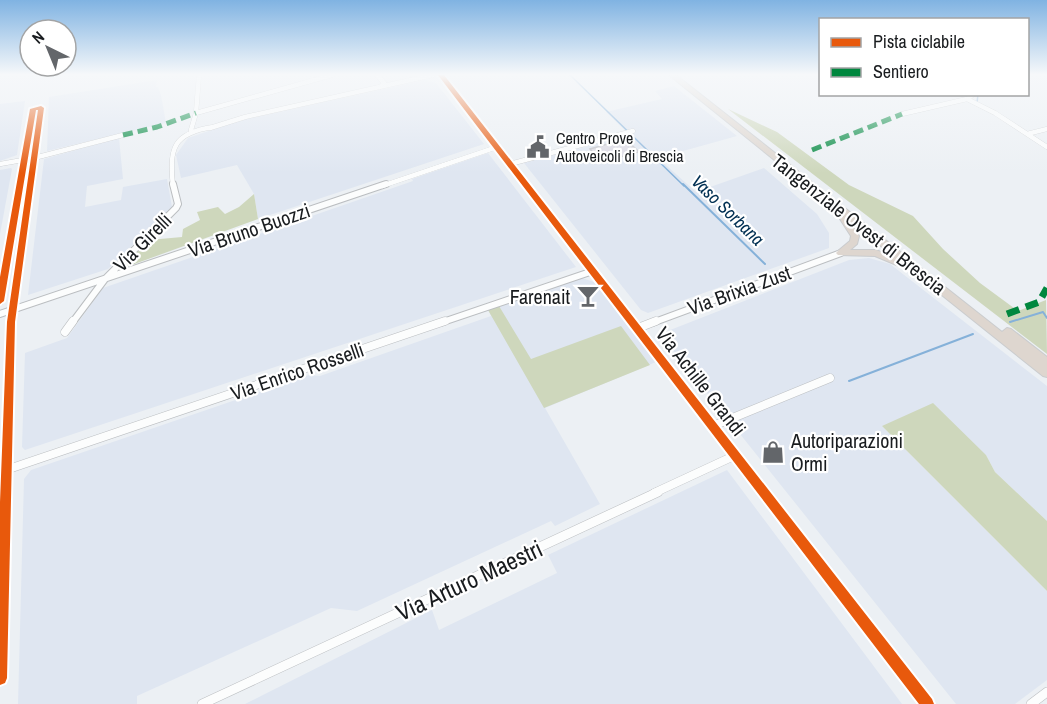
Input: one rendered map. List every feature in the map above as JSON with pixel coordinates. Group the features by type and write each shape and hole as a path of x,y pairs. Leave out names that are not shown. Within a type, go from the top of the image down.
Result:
{"highway":[{"name":"Tangenziale Ovest di Brescia","path":"713,108 1047,373"},
{"name":"Tangenziale Ovest di Brescia","path":"719,108 1047,363"},
{"path":"798,176 806,187 843,218 854,231 854,242 841,253"},
{"path":"841,253 867,251 887,257 965,308"}],"street":[{"path":"0,301 33,110 41,108 13,310 3,471 0,678"},
{"path":"191,132 196,108"},
{"path":"196,113 214,108"},
{"name":"Via Girelli","path":"65,332 105,279 176,208 178,204 170,159 179,142 191,132 285,108"},
{"name":"Via Achille Grandi","path":"469,108 510,164 927,704"},
{"path":"902,114 929,108"},
{"path":"982,108 1047,147"},
{"path":"1027,134 1047,129"},
{"path":"510,164 633,131"},
{"path":"0,164 34,158 123,135"},
{"name":"Via Bruno Buozzi","path":"0,314 497,147"},
{"name":"Via Brixia Zust","path":"638,328 841,253"},
{"name":"Via Enrico Rosselli","path":"3,471 593,271"},
{"path":"713,426 830,378"},
{"name":"Via Arturo Maestri","path":"202,704 736,455"},
{"path":"1031,704 1047,692"}],"shaded area":[{"path":"0,108 24,108 17,155 0,161"},
{"path":"49,108 163,108 166,123 47,151"},
{"path":"298,108 456,108 484,144 258,219 254,194 237,165 181,178 176,155 188,138 238,121"},
{"path":"624,108 702,108 737,136 658,158 696,192 764,168 817,214 829,233 829,248 648,313 641,310 524,163 630,135 606,112"},
{"path":"119,138 123,179 87,186 85,207 121,200 123,187 167,179 172,207 108,269 28,295 44,159"},
{"path":"488,153 576,267 25,450 22,447 25,353 67,338 103,288"},
{"path":"12,169 0,234 0,170"},
{"path":"869,258 890,264 1047,386 1047,521 995,472 986,455 882,426 1047,591 1047,680 1015,704 956,704 660,334 849,260"},
{"path":"582,278 594,282 656,362 545,408 600,504 555,526 551,521 357,611 331,608 137,696 137,704 18,704 24,479 31,470 309,375 320,376 491,316 488,310"},
{"path":"727,470 902,704 245,704 432,610 439,630 557,573 548,555"}],"green space":[{"path":"728,109 777,132 849,185 913,216 943,249 980,283 1018,311 1046,300 1047,354"},
{"path":"254,194 258,219 129,266 124,264 149,240 182,237 183,229 200,220 197,212 218,207 225,214 239,207"},
{"path":"499,306 531,359 621,326 650,365 544,408 488,310"},
{"path":"933,403 986,455 995,472 1047,521 1047,591 882,426"}],"building":[{"path":"625,139 639,152 602,162 596,161 591,156 595,155 590,149"}],"waterway":[{"name":"Vaso Sorbana","path":"604,108 684,186"},
{"name":"Vaso Sorbana","path":"683,184 765,264"},
{"path":"1010,322 1043,312 1047,318"},
{"path":"849,381 973,334"}],"marked path":[{"path":"123,135 157,127 196,113"},
{"path":"812,150 902,114"},
{"path":"1007,314 1039,302 1047,288"}],"cycle path":[{"path":"0,301 33,109 41,108 11,322 0,678"},
{"path":"466,108 927,704"}],"place":[{"name":"Centro Prove Autoveicoli di Brescia","path":"538,147"},
{"name":"Farenait","path":"588,296"},
{"name":"Autoriparazioni Ormi","path":"773,452"}]}
